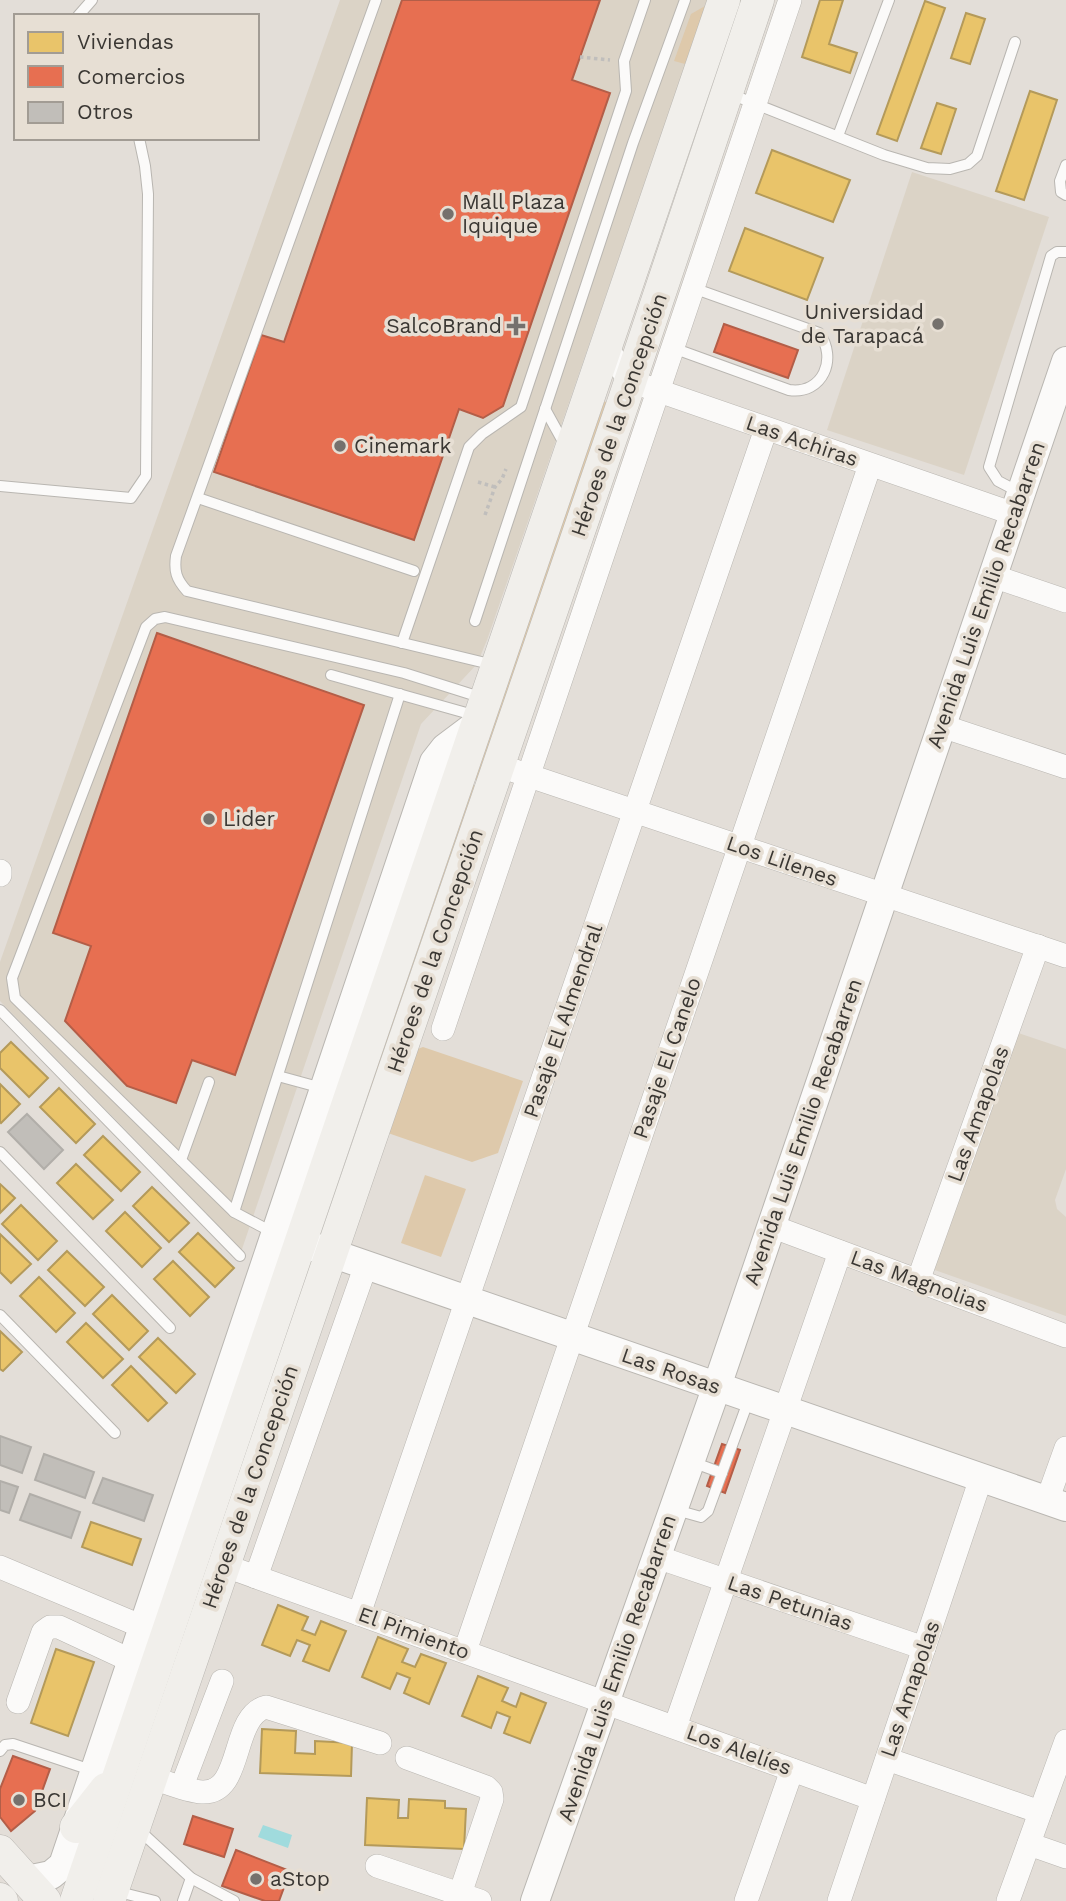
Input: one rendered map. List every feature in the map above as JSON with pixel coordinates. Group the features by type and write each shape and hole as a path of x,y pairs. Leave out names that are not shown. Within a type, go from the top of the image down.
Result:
{"main road":[{"name":"Héroes de la Concepción","path":"76,1901 122,1773 288,1238 338,1093 481,713 724,0"},
{"name":"Héroes de la Concepción","path":"111,1896 133,1825 122,1773 223,1565 498,766 644,386 742,98 758,0"},
{"path":"76,1827 122,1773"},
{"path":"0,1851 36,1890"}],"street":[{"name":"Héroes de la Concepción","path":"443,1029 529,776 644,386 673,348 693,288 742,98 790,0"},
{"path":"606,347 644,386"},
{"name":"Avenida Luis Emilio Recabarren","path":"535,1901 717,1386 1017,503 1058,409 1066,361"},
{"name":"Las Achiras","path":"644,386 870,464 1017,503"},
{"name":"Pasaje El Almendral","path":"359,1614 766,429"},
{"name":"Pasaje El Canelo","path":"465,1651 870,464"},
{"path":"993,576 1066,601"},
{"path":"942,726 1066,767"},
{"name":"Los Lilenes","path":"498,766 1066,956"},
{"name":"Las Amapolas","path":"918,1281 1038,946"},
{"name":"Las Magnolias","path":"771,1226 1066,1336"},
{"name":"Héroes de la Concepción","path":"122,1773 132,1661 288,1238"},
{"name":"Las Rosas","path":"288,1238 1057,1504"},
{"path":"675,1727 840,1252"},
{"name":"Héroes de la Concepción","path":"256,1577 366,1265"},
{"path":"1057,1504 1066,1448"},
{"name":"Las Amapolas","path":"839,1901 981,1478"},
{"name":"Las Petunias","path":"657,1557 924,1648"},
{"name":"El Pimiento","path":"223,1565 605,1702"},
{"path":"0,1567 143,1627"},
{"path":"18,1702 43,1632 50,1627 59,1627 132,1661"},
{"path":"182,1786 222,1681"},
{"name":"Los Alelíes","path":"605,1702 873,1799"},
{"path":"122,1773 203,1792 212,1791 221,1786 230,1772 249,1719 256,1710 266,1707 380,1743"},
{"path":"1008,1901 1066,1741"},
{"path":"377,1866 470,1898 492,1799 491,1792 486,1787 407,1758"},
{"path":"887,1759 1040,1812"},
{"path":"746,1901 792,1770"},
{"path":"36,1890 63,1865 76,1827"},
{"path":"1029,1843 1066,1857"}],"lane":[{"path":"80,14 92,0"},
{"path":"376,0 176,556 174,569 177,581 187,591 497,666"},
{"path":"402,643 469,447 482,434 521,407 626,91 624,61 645,0"},
{"path":"838,136 889,0"},
{"path":"475,621 633,143 687,1"},
{"path":"742,98 884,155 928,168 950,169 968,164 977,156 1015,43"},
{"path":"0,485 131,498 146,477 148,194 139,140"},
{"path":"1066,165 1060,180 1062,192 1066,195"},
{"path":"1017,503 989,467 1051,256 1057,251 1066,253"},
{"path":"673,348 789,390 800,391 810,389 819,382 828,358 825,342 819,333 693,288"},
{"path":"545,410 570,453"},
{"path":"198,498 414,571"},
{"path":"288,1238 234,1212 15,998 12,978 146,627 155,620 164,617 404,673 481,713"},
{"path":"331,675 481,713"},
{"path":"234,1212 400,694"},
{"path":"0,1010 240,1256"},
{"path":"278,1076 338,1093"},
{"path":"181,1160 209,1082"},
{"path":"0,1152 170,1328"},
{"path":"0,1315 115,1433"},
{"path":"673,1509 701,1517 705,1515 749,1399"},
{"path":"690,1461 722,1473"},
{"path":"0,1751 5,1745 13,1744 122,1773"},
{"path":"133,1825 191,1878 234,1901"},
{"path":"183,1901 191,1878"},
{"path":"111,1896 155,1901"}],"path":[{"path":"485,515 495,487 502,480 506,469"},
{"path":"478,482 495,487"}],"shaded area":[{"path":"340,0 708,0 487,640 477,664 421,724 241,1252 0,1001 0,962"},
{"path":"705,6 685,64 674,61 691,14"},
{"name":"Universidad de Tarapacá","path":"912,172 1049,217 964,475 827,430"},
{"path":"601,401 607,402 478,780 473,779"},
{"path":"471,784 476,786 367,1102 368,1083"},
{"path":"1012,1031 1066,1049 1066,1169 1055,1200 1057,1209 1066,1217 1066,1316 929,1268"},
{"path":"423,1047 523,1081 498,1153 472,1162 385,1132 412,1051"},
{"path":"425,1175 466,1189 441,1257 401,1243"}],"water":[{"path":"263,1825 292,1835 288,1848 258,1837"}],"building: Viviendas":[{"path":"820,0 843,0 829,44 857,53 850,73 802,57"},
{"path":"925,1 945,8 897,141 877,134"},
{"path":"966,13 985,19 970,64 951,58"},
{"path":"1030,91 1057,100 1024,200 996,191"},
{"path":"937,103 956,109 941,154 921,148"},
{"path":"772,150 850,180 833,222 756,193"},
{"path":"745,228 823,258 807,300 729,271"},
{"path":"11,1042 48,1078 29,1097 0,1068 0,1053"},
{"path":"0,1084 20,1104 1,1123 0,1122"},
{"path":"59,1088 95,1124 76,1143 40,1107"},
{"path":"103,1136 140,1172 121,1191 84,1155"},
{"path":"76,1164 113,1200 93,1219 57,1183"},
{"path":"0,1184 15,1198 0,1213"},
{"path":"152,1187 189,1223 169,1242 133,1206"},
{"path":"21,1205 57,1241 38,1260 2,1224"},
{"path":"125,1212 161,1248 142,1267 106,1231"},
{"path":"198,1233 234,1268 215,1287 179,1252"},
{"path":"0,1234 31,1264 11,1283 0,1272"},
{"path":"67,1251 104,1287 85,1306 48,1270"},
{"path":"173,1261 209,1297 190,1316 154,1279"},
{"path":"39,1277 75,1313 56,1332 20,1296"},
{"path":"112,1295 148,1331 129,1350 93,1314"},
{"path":"86,1323 123,1359 103,1378 67,1342"},
{"path":"0,1331 22,1352 3,1371 0,1369"},
{"path":"158,1338 195,1374 176,1393 139,1357"},
{"path":"131,1366 167,1403 148,1421 112,1385"},
{"path":"91,1522 141,1539 132,1565 82,1547"},
{"path":"278,1605 308,1617 302,1630 315,1635 321,1621 346,1631 329,1671 303,1661 310,1645 297,1640 290,1656 262,1645"},
{"path":"378,1637 408,1649 402,1662 415,1667 421,1654 446,1663 429,1704 404,1693 410,1678 397,1673 390,1689 362,1677"},
{"path":"56,1649 94,1662 68,1736 31,1723"},
{"path":"478,1676 508,1688 502,1701 516,1707 521,1693 546,1703 530,1743 504,1733 510,1717 497,1712 491,1728 462,1716"},
{"path":"262,1729 296,1731 295,1753 315,1754 315,1741 352,1743 351,1776 260,1773"},
{"path":"367,1798 399,1800 398,1818 408,1818 409,1799 445,1801 445,1808 466,1809 464,1849 365,1845"}],"building: Comercios":[{"name":"Mall Plaza Iquique","path":"402,0 600,0 572,80 610,93 503,406 483,418 459,409 414,540 214,472 261,335 284,342"},
{"path":"724,324 798,350 788,378 714,352"},
{"name":"Lider","path":"157,633 364,705 235,1075 192,1060 176,1103 127,1086 65,1021 91,946 53,933"},
{"path":"722,1444 740,1450 725,1493 707,1486"},
{"name":"BCI","path":"13,1756 50,1769 35,1811 11,1831 0,1817 0,1789"},
{"path":"193,1816 233,1829 224,1857 184,1844"},
{"name":"aStop","path":"236,1850 290,1871 279,1901 265,1901 222,1886"}],"building: Otros":[{"path":"27,1114 63,1150 44,1169 8,1132"},
{"path":"0,1436 31,1447 22,1473 0,1465"},
{"path":"44,1454 94,1472 85,1498 35,1480"},
{"path":"103,1478 153,1495 144,1521 93,1503"},
{"path":"0,1481 18,1487 9,1513 0,1510"},
{"path":"30,1494 80,1512 71,1538 20,1520"}],"place":[{"name":"Mall Plaza Iquique","path":"448,214"},
{"name":"Universidad de Tarapacá","path":"938,324"},
{"name":"SalcoBrand","path":"516,326"},
{"name":"Cinemark","path":"340,446"},
{"name":"Lider","path":"209,819"},
{"name":"BCI","path":"19,1800"},
{"name":"aStop","path":"256,1879"}]}
